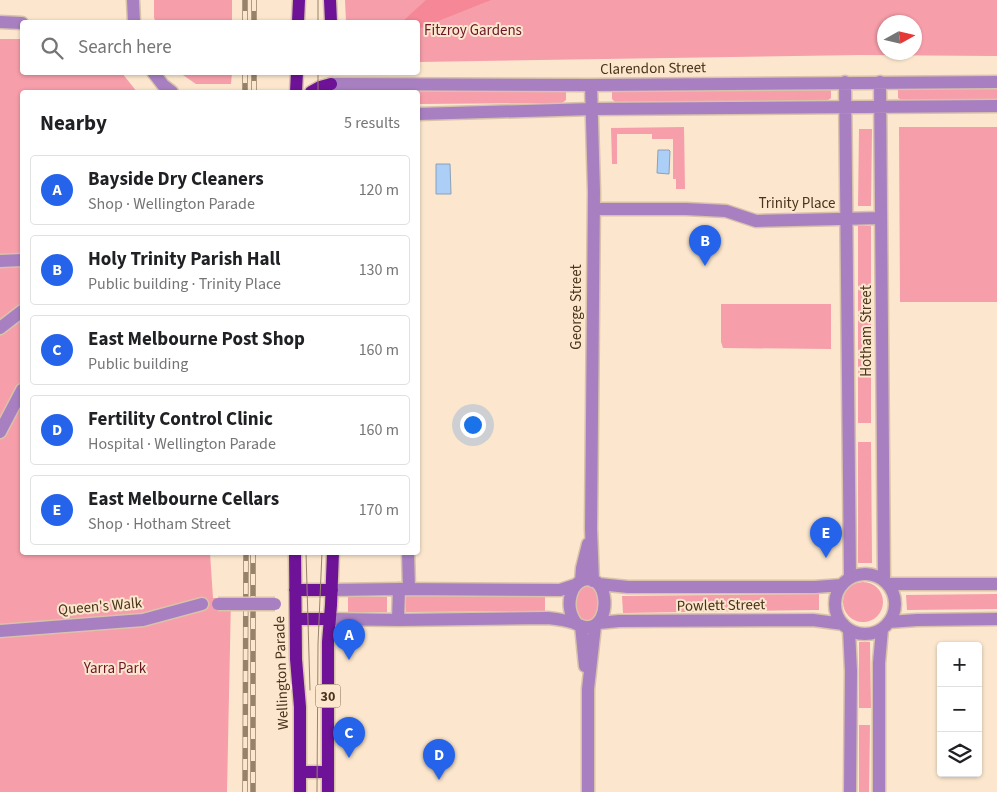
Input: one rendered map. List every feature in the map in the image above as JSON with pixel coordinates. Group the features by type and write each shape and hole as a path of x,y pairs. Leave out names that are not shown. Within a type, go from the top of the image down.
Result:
{"main road":[{"path":"298,20 299,0"},
{"path":"330,0 331,20"},
{"path":"296,75 296,90"},
{"name":"Clarendon Street","path":"315,90 331,83"},
{"name":"Wellington Parade","path":"295,555 300,792"},
{"name":"30","path":"328,792 328,649 333,555"},
{"name":"Powlett Street","path":"296,590 332,590"},
{"path":"296,619 330,619"},
{"path":"300,772 327,772"}],"street":[{"path":"133,0 134,20"},
{"path":"0,22 20,23"},
{"path":"155,75 169,90"},
{"name":"Hotham Street","path":"845,82 846,582"},
{"name":"Hotham Street","path":"880,82 886,582"},
{"name":"Clarendon Street","path":"331,83 591,85 997,82"},
{"name":"George Street","path":"587,583 582,568 591,529 594,209 591,85"},
{"path":"420,114 592,109 997,106"},
{"name":"Trinity Place","path":"594,209 726,211 756,221 881,218"},
{"path":"0,261 20,260"},
{"path":"0,328 20,313"},
{"path":"0,432 20,394"},
{"path":"398,620 408,555"},
{"path":"879,792 879,663 886,626 894,613 896,603 893,593 886,582 876,576 867,574 858,575 846,582 837,594 835,605 837,615 846,627 857,633 874,633 886,626 917,620 997,619"},
{"name":"Powlett Street","path":"332,590 560,590 587,583 628,587 806,587 846,582"},
{"path":"886,582 997,584"},
{"path":"330,619 548,618 578,625 587,627 597,624 602,619 604,604 603,593 587,583 571,593 570,603 571,615 578,625 588,689"},
{"name":"Queen's Walk","path":"0,630 143,620 202,604"},
{"path":"218,604 279,604"},
{"name":"Powlett Street","path":"597,624 619,621 813,620 846,627"},
{"path":"588,792 588,689 597,624"},
{"path":"846,627 850,671 850,792"}],"green space":[{"path":"154,0 232,0 232,20 155,20"},
{"name":"Fitzroy Gardens","path":"345,0 997,0 997,56 922,55 922,15 877,15 877,55 420,62 420,20 346,20"},
{"name":"Yarra Park","path":"0,39 20,39 20,75 124,75 135,90 20,90 20,555 210,555 213,598 231,598 227,792 0,792"},
{"path":"183,75 232,75 231,84 196,84"},
{"path":"997,85 997,100 903,101 898,98 898,88"},
{"path":"831,88 831,98 827,101 615,102 612,99 612,91"},
{"path":"367,89 566,90 566,100 562,103 420,104 420,90 364,90"},
{"path":"684,127 685,189 676,189 676,179 673,179 673,139 652,139 652,134 617,134 617,164 612,164 611,128"},
{"path":"899,127 997,127 997,302 900,302"},
{"path":"859,129 872,129 871,206 858,206"},
{"path":"858,226 871,226 871,423 858,423"},
{"path":"721,304 831,304 831,349 723,348 721,342"},
{"path":"858,442 871,442 872,563 858,563"},
{"path":"867,582 874,585 880,591 883,602 882,610 874,619 867,622 859,622 852,619 844,610 843,598 846,591 855,583"},
{"path":"585,585 595,588 599,602 597,614 589,622 582,620 576,606 579,592"},
{"path":"819,594 819,610 623,613 622,596"},
{"path":"997,594 997,609 907,610 906,595"},
{"path":"545,595 545,611 406,612 406,596"},
{"path":"348,597 387,597 387,612 348,612"},
{"path":"859,642 870,642 871,708 859,708"},
{"path":"859,725 870,725 869,792 859,792"}],"shaded area":[{"path":"426,0 491,0 420,28 420,20 404,20"}],"water":[{"path":"658,150 670,151 669,174 657,173"},
{"path":"436,164 450,164 451,194 436,194"}],"tram line":[{"path":"318,0 318,20"},
{"path":"318,75 318,90"},
{"path":"306,555 310,690"},
{"path":"317,792 318,644 322,555"}],"railway":[{"path":"245,0 245,20"},
{"path":"254,0 254,20"},
{"path":"245,75 245,90"},
{"path":"254,75 254,90"},
{"path":"245,792 246,555"},
{"path":"253,555 253,792"}],"place":[{"name":"Holy Trinity Parish Hall","path":"705,266"},
{"name":"East Melbourne Cellars","path":"826,558"},
{"name":"Bayside Dry Cleaners","path":"349,660"},
{"name":"East Melbourne Post Shop","path":"349,758"},
{"name":"Fertility Control Clinic","path":"439,780"}]}
